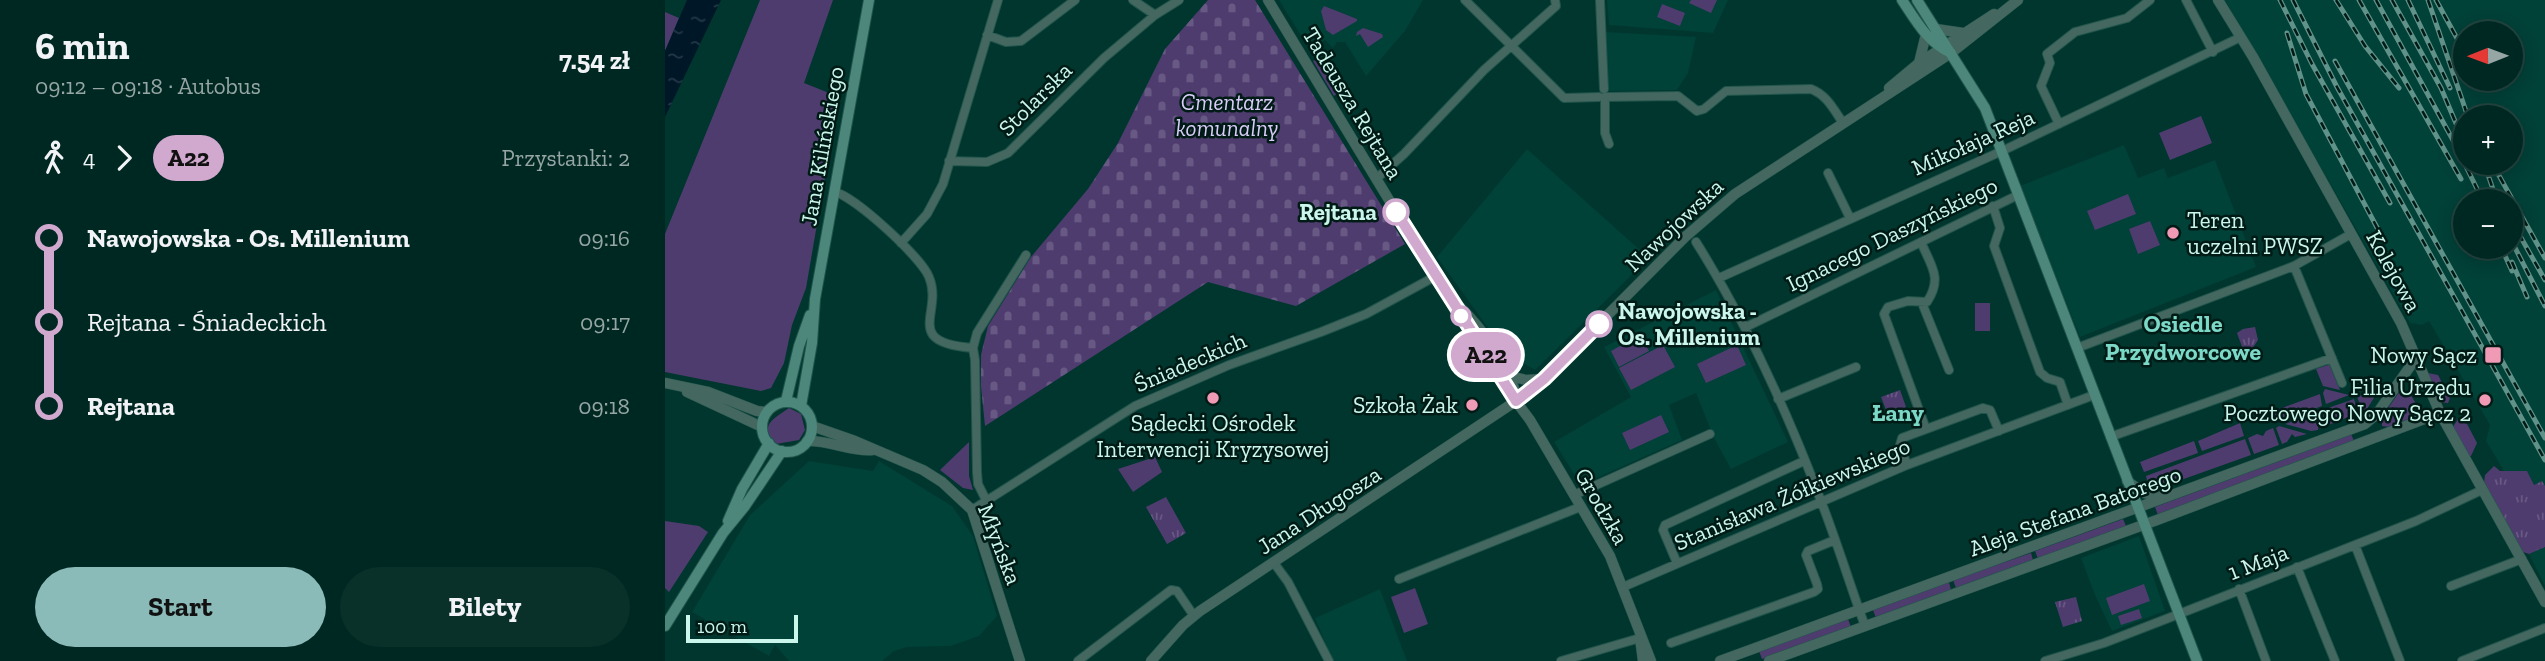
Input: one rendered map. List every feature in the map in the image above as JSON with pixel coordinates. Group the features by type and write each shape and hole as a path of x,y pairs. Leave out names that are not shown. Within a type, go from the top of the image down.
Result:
{"main road":[{"name":"Jana Kilińskiego","path":"801,406 812,343 815,299 869,0"},
{"path":"1902,0 1926,34 1946,48"},
{"path":"1917,0 1985,108 2197,661"},
{"name":"Jana Kilińskiego","path":"786,401 799,346 815,299"},
{"path":"786,401 801,406 811,418 812,426 807,441 797,450 782,452 768,443 762,427 767,412 786,401"},
{"path":"723,533 742,489 768,443"},
{"path":"665,626 723,533 782,452"}],"street":[{"path":"901,243 927,214 943,184 998,0"},
{"path":"987,35 1006,41 1021,41 1075,0"},
{"path":"1133,0 1155,15"},
{"name":"Stolarska","path":"949,161 987,162 1008,153 1104,58 1155,15 1179,0"},
{"name":"Tadeusza Rejtana","path":"1268,0 1376,179 1516,401"},
{"path":"1465,0 1564,98 1602,93 1600,0"},
{"path":"1376,179 1404,154 1510,45 1556,6 1555,0"},
{"path":"2059,124 2041,86 2050,63 2047,54 2075,32 2127,18 2150,0"},
{"path":"2186,0 2213,52"},
{"name":"Kolejowa","path":"2218,0 2401,323 2440,413 2545,602"},
{"name":"Nawojowska","path":"1516,401 1544,379 1685,237 1735,194 1876,100 1964,33 2015,3"},
{"name":"Nawojowska","path":"1876,100 1919,63 1985,29 2015,3"},
{"path":"1937,29 1964,33"},
{"path":"1919,63 1926,34"},
{"name":"Mikołaja Reja","path":"1719,278 2002,151 2241,37"},
{"path":"1609,144 1605,133 1605,97 1678,96 1696,111 1704,109 1726,91 1811,89 1827,100 1843,123"},
{"path":"1828,173 1850,218"},
{"path":"835,192 866,211 901,243 929,276 932,287 929,324 939,341 952,346 973,348"},
{"name":"Ignacego Daszyńskiego","path":"1746,327 2018,195"},
{"path":"1993,206 2000,228 1994,246 2016,310 2040,372 2047,378 2060,382 2068,405"},
{"path":"2077,348 2294,266 2351,234"},
{"path":"1696,242 1746,327 1778,399 1821,501 1865,626"},
{"path":"1921,242 1936,284 1927,302 1897,303 1888,307 1884,314 1926,429"},
{"path":"986,500 978,484 973,348 977,333 1026,255"},
{"path":"2294,266 2342,383"},
{"name":"Śniadeckich","path":"972,510 1135,406 1229,365 1366,314 1436,276"},
{"name":"Tadeusza Rejtana","path":"1450,297 1471,317 1509,376 1516,401"},
{"path":"1922,303 1949,370"},
{"path":"2110,437 2332,358"},
{"name":"Aleja Stefana Batorego","path":"1720,661 2365,424 2376,415 2416,358"},
{"path":"1778,399 1857,367"},
{"path":"1509,376 1526,380 1544,379"},
{"path":"670,384 708,392 757,411 767,412"},
{"path":"670,384 762,427"},
{"name":"Stanisława Żółkiewskiego","path":"1623,587 1907,465 2094,395"},
{"name":"Grodzka","path":"1516,401 1530,420 1610,556 1640,638 1643,661"},
{"name":"Jana Długosza","path":"1154,659 1193,616 1516,401"},
{"path":"1907,465 1900,444 1902,438 1926,429 1983,408 1990,410 1999,431"},
{"name":"Aleja Stefana Batorego","path":"1769,661 2440,413"},
{"name":"Młyńska","path":"812,426 855,440 923,470 942,482 972,510 1020,661"},
{"path":"1574,495 1710,434"},
{"name":"Młyńska","path":"807,441 862,451 873,450"},
{"path":"1677,563 1663,530 1665,525 1804,461"},
{"path":"2127,481 2144,492 2171,497"},
{"name":"1 Maja","path":"2045,661 2104,643 2179,614 2416,521 2483,490"},
{"path":"1399,579 1580,507"},
{"path":"1671,643 1814,592 1818,589 1808,551 1835,540"},
{"path":"2355,545 2400,661"},
{"path":"2451,586 2522,559"},
{"path":"1274,563 1288,582 1329,661"},
{"path":"2297,567 2335,661"},
{"path":"2239,589 2266,661"},
{"path":"1077,661 1171,590 1177,591 1193,616"},
{"path":"2462,661 2545,628"},
{"path":"1561,661 1640,638"},
{"name":"Grodzka","path":"1640,638 1651,661"}],"shaded area":[{"path":"1279,0 1423,0 1405,31 1366,76 1345,42 1337,42 1333,48 1325,40 1310,50"},
{"path":"1607,0 1728,0 1713,33 1609,25"},
{"path":"2225,0 2545,0 2545,486 2542,481 2534,485 2527,471 2504,471 2486,441 2490,425 2429,321 2422,325 2410,323"},
{"path":"1606,32 1696,37 1688,73 1677,90 1607,91"},
{"path":"2124,145 2138,178 2164,168 2168,178 2215,160 2256,267 2080,337 2020,186"},
{"path":"1527,149 1649,258 1535,370 1506,353 1437,257"},
{"path":"1716,290 1788,442 1731,469 1714,438 1696,393 1669,405 1682,440 1581,485 1554,442 1631,397 1604,347"},
{"path":"809,461 873,471 879,461 952,506 973,536 997,616 979,636 951,646 907,647 894,651 882,661 789,661 775,645 769,656 692,612 750,515"},
{"path":"2139,536 2165,611 2112,631 2081,558"},
{"path":"2545,547 2545,586 2529,554"},
{"path":"1380,589 1407,661 1333,661 1315,618"}],"green space":[{"path":"760,0 833,0 804,83 839,97 806,288 792,325 784,363 771,388 761,391 665,372 665,234"},
{"name":"Cmentarz komunalny","path":"1208,0 1255,0 1405,244 1296,306 1208,282 985,426 981,355 988,326 1031,257 1088,189 1118,143 1165,49"},
{"path":"1691,0 1717,0 1711,13 1689,3"},
{"path":"1662,4 1685,13 1680,26 1657,17"},
{"path":"1324,6 1357,21 1333,35 1326,30 1321,11"},
{"path":"665,12 679,18 665,51"},
{"path":"1363,28 1382,34 1383,37 1368,47 1360,34 1356,36"},
{"path":"1321,58 1339,91 1334,96 1313,61"},
{"path":"2201,116 2212,143 2170,160 2159,133"},
{"path":"2128,194 2136,214 2095,230 2087,211"},
{"path":"2150,221 2160,245 2138,254 2129,229"},
{"path":"1975,303 1990,303 1990,331 1975,331"},
{"path":"2255,327 2258,340 2252,349 2244,352 2237,333"},
{"path":"1640,335 1649,351 1619,367 1611,351"},
{"path":"2415,343 2428,373 2438,375 2450,398 2448,403 2440,402"},
{"path":"1663,345 1675,367 1631,390 1619,368"},
{"path":"1737,345 1746,365 1706,383 1697,364"},
{"path":"2331,364 2340,390 2323,386 2316,369"},
{"path":"2380,388 2367,409 2363,411 2357,397"},
{"path":"2402,388 2410,394 2422,413 2389,427 2382,426 2382,417"},
{"path":"2325,389 2349,395 2326,404 2323,393"},
{"path":"1900,390 1906,407 1888,415 1881,397"},
{"path":"2320,394 2322,406 2277,422 2271,412"},
{"path":"2354,399 2358,413 2321,428 2325,409"},
{"path":"789,408 801,414 805,430 799,440 776,444 768,432 768,427"},
{"path":"2321,411 2318,430 2311,431 2285,424"},
{"path":"1661,415 1669,432 1630,450 1622,433"},
{"path":"2458,419 2467,424 2477,443 2471,456 2453,427"},
{"path":"2240,423 2244,436 2202,451 2198,441"},
{"path":"2279,426 2307,434 2295,437 2292,434 2287,442 2282,444 2276,428"},
{"path":"2273,428 2279,445 2254,454 2248,438 2257,434 2263,436"},
{"path":"2351,434 2354,441 2158,515 2155,507"},
{"path":"2245,439 2251,455 2167,485 2148,484 2146,476"},
{"path":"2194,441 2198,453 2144,472 2140,462"},
{"path":"969,442 969,476 973,490 963,488 940,470"},
{"path":"1155,457 1162,472 1133,492 1118,469"},
{"path":"2494,466 2500,471 2527,471 2534,485 2542,481 2545,486 2545,547 2529,554 2523,552 2484,483 2485,475"},
{"path":"1166,497 1186,533 1167,544 1146,507"},
{"path":"2123,519 2126,526 2038,559 2035,551"},
{"path":"665,521 699,526 708,532 669,592 665,588"},
{"path":"2031,553 2033,560 1956,588 1953,580"},
{"path":"1949,582 1951,590 1876,618 1873,610"},
{"path":"2144,584 2150,601 2112,615 2106,598"},
{"path":"1415,588 1428,624 1404,633 1391,597"},
{"path":"2076,597 2082,621 2063,627 2055,602"},
{"path":"2139,609 2142,618 2121,625 2118,616"},
{"path":"1848,619 1851,627 1762,659 1759,651"}],"water":[{"path":"687,0 721,0 665,117 665,51"}],"railway":[{"path":"2280,0 2312,64 2390,203"},
{"path":"2293,0 2337,87 2545,460"},
{"path":"2336,0 2365,46 2399,88"},
{"path":"2359,0 2461,179"},
{"path":"2376,0 2477,189"},
{"path":"2392,0 2441,88 2453,116"},
{"path":"2408,0 2450,88"},
{"path":"2428,0 2464,105"},
{"path":"2436,0 2453,31"},
{"path":"2287,33 2306,94 2381,235"},
{"path":"2335,61 2545,438"},
{"path":"2488,175 2493,189"},
{"path":"2499,175 2545,258"},
{"path":"2523,241 2545,280"},
{"path":"2506,259 2512,271"},
{"path":"2521,259 2545,306"},
{"path":"2512,262 2527,297"}],"bus line":[{"name":"A22","path":"1396,212 1516,401 1544,379 1599,324"}],"place":[{"name":"Rejtana","path":"1396,212"},
{"name":"Teren uczelni PWSZ","path":"2173,233"},
{"name":"Nawojowska - Os. Millenium","path":"1599,324"},
{"name":"Nowy Sącz","path":"2493,355"},
{"name":"Sądecki Ośrodek Interwencji Kryzysowej","path":"1213,398"},
{"name":"Filia Urzędu Pocztowego Nowy Sącz 2","path":"2485,400"},
{"name":"Szkoła Żak","path":"1472,405"}],"district":[{"name":"Osiedle Przydworcowe","path":"2183,337"},
{"name":"Łany","path":"1898,412"}]}
